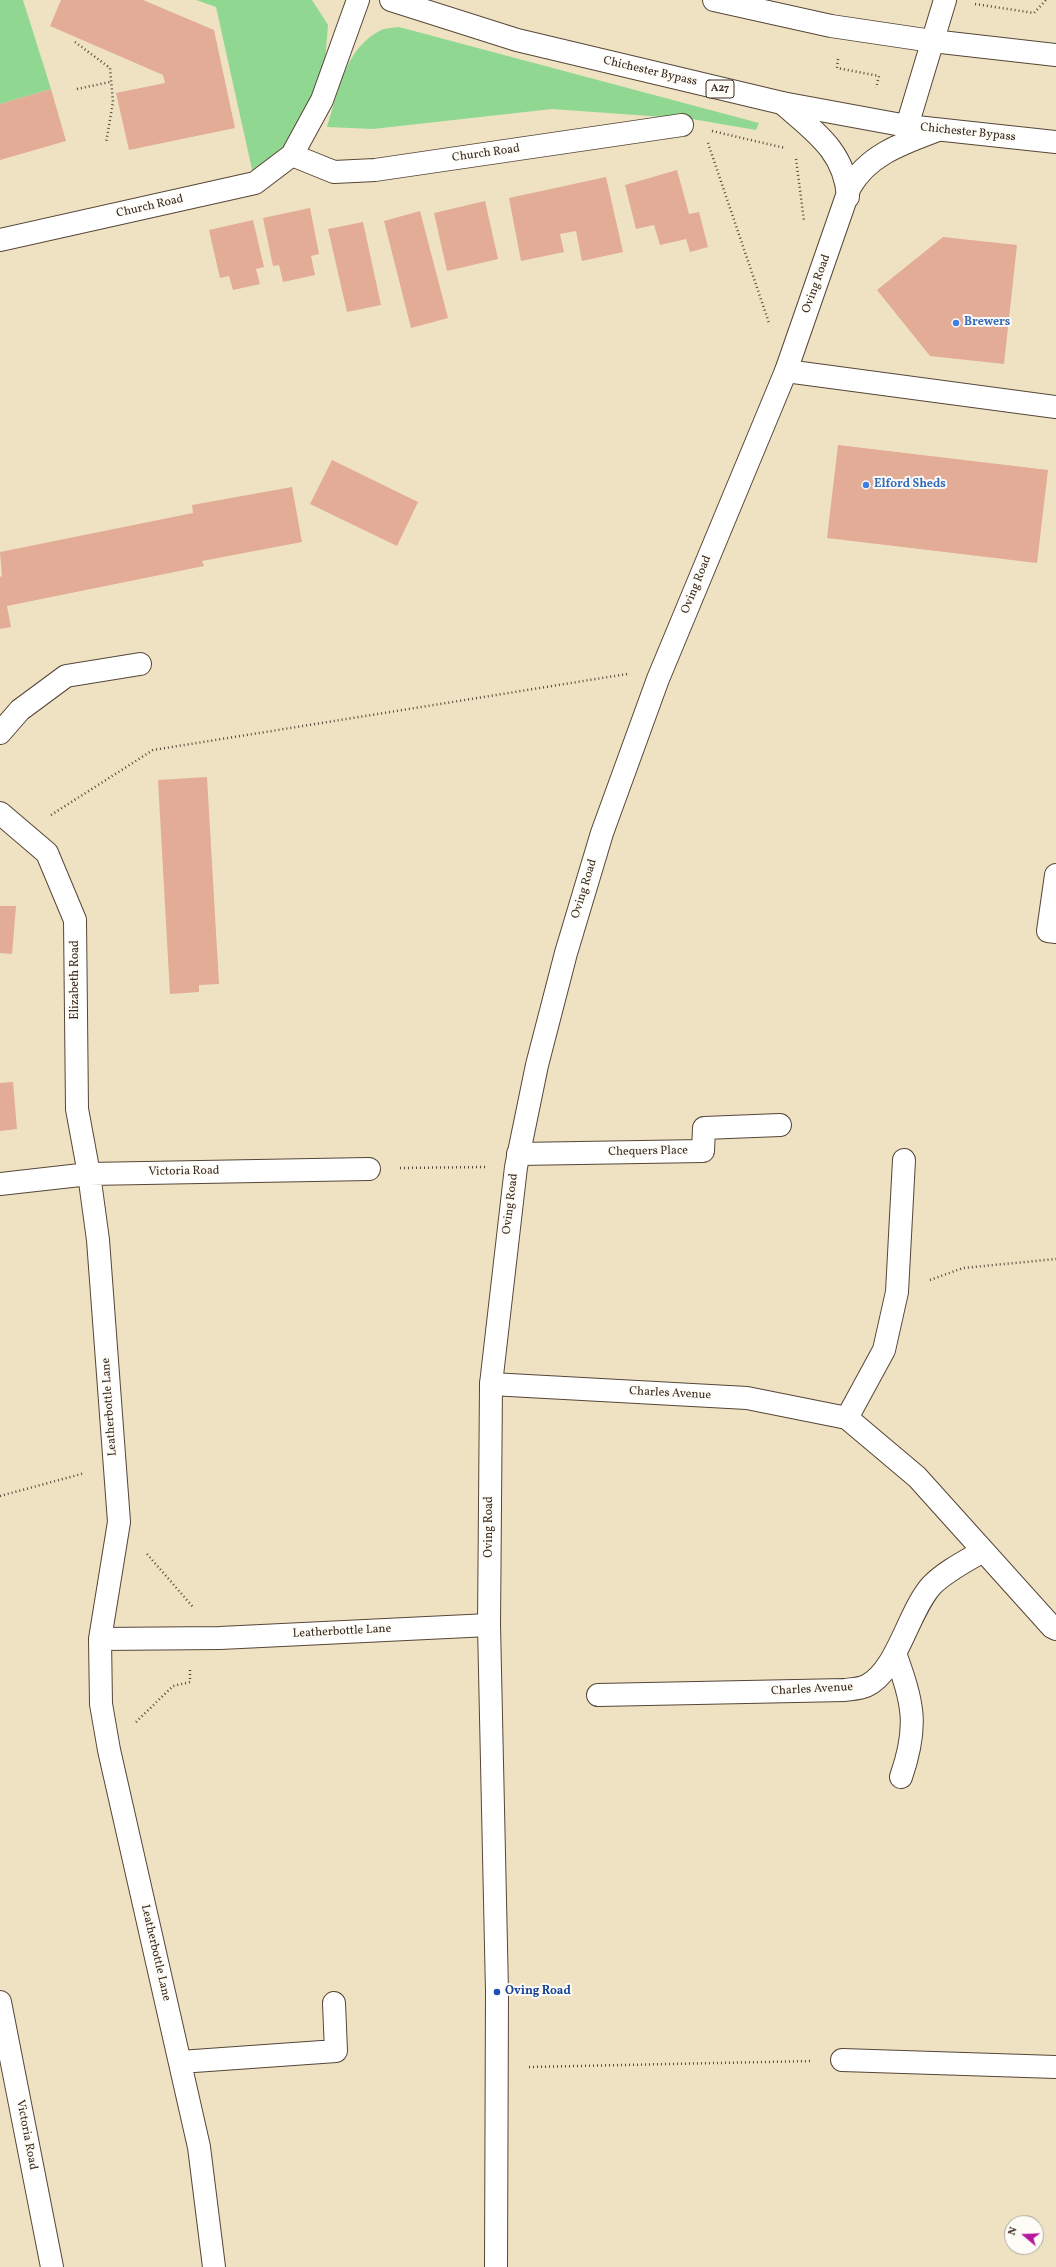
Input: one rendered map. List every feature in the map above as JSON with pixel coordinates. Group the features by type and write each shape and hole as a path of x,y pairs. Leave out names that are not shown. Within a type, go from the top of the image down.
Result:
{"main road":[{"name":"Church Road","path":"0,240 255,183 292,155 322,100 358,0"},
{"name":"Chichester Bypass","path":"391,0 517,40 782,103 907,126 1056,142"},
{"path":"714,0 812,22 932,41 1056,55"},
{"path":"907,126 945,0"},
{"name":"Oving Road","path":"782,103 820,137 838,158 845,177 848,197"},
{"name":"Church Road","path":"292,155 334,172 375,170 682,125"},
{"name":"Oving Road","path":"496,2267 497,2068 489,1625 491,1384 517,1160 537,1065 582,897 616,793 663,668 786,371 855,179 868,163 891,149 938,130"},
{"path":"786,371 1056,407"},
{"path":"0,733 20,710 66,676 140,664"},
{"name":"Elizabeth Road","path":"0,813 47,853 75,920 77,1109 89,1174"},
{"path":"1056,875 1048,931 1056,932"},
{"name":"Chequers Place","path":"517,1160 703,1151 704,1128 780,1125"},
{"path":"847,1418 884,1350 898,1292 904,1160"},
{"name":"Victoria Road","path":"0,1184 89,1174 369,1169"},
{"name":"Leatherbottle Lane","path":"89,1174 98,1240 118,1522 100,1639 101,1704 109,1750 200,2146 214,2267"},
{"name":"Charles Avenue","path":"491,1384 747,1398 847,1418 917,1477 1052,1627 1056,1629"},
{"name":"Charles Avenue","path":"598,1695 845,1690 865,1686 880,1676 895,1653 920,1601 933,1585 949,1572 983,1551"},
{"name":"Leatherbottle Lane","path":"100,1639 220,1638 489,1625"},
{"path":"895,1653 910,1693 913,1728 911,1745 901,1777"},
{"name":"Victoria Road","path":"0,2002 52,2267"},
{"path":"180,2062 336,2051 334,2003"},
{"path":"842,2060 1056,2067"}],"path":[{"path":"967,3 1034,13 1046,0"},
{"path":"75,42 110,68 110,82 113,102 106,143"},
{"path":"77,89 110,82"},
{"path":"711,131 787,148"},
{"path":"706,136 786,371"},
{"path":"23,832 153,750 663,668"},
{"path":"369,1169 517,1160"},
{"path":"898,1292 963,1268 1056,1259"},
{"path":"0,1496 115,1466"},
{"path":"118,1522 220,1638"},
{"path":"109,1750 173,1686 190,1682 189,1638"},
{"path":"497,2068 842,2060"}],"green space":[{"path":"0,0 23,0 51,89 0,104"},
{"path":"196,0 312,0 328,25 322,100 255,183 216,7"},
{"path":"399,27 759,123 756,130 692,119 552,109 373,129 327,127 339,86 351,59 369,38 381,30"}],"building":[{"path":"61,0 143,0 214,30 235,128 129,150 116,93 165,83 163,75 50,26"},
{"path":"51,89 66,141 0,160 0,104"},
{"path":"677,170 689,214 699,212 708,247 690,252 686,239 660,245 654,225 636,229 625,185"},
{"path":"606,177 623,252 582,261 576,231 560,234 564,252 521,261 509,198"},
{"path":"485,201 498,259 447,271 434,213"},
{"path":"310,208 319,254 311,256 315,275 283,282 279,265 273,266 263,218"},
{"path":"420,211 448,318 411,328 384,221"},
{"path":"253,220 264,267 256,269 260,284 233,290 229,276 220,278 209,230"},
{"path":"363,222 381,305 347,312 328,229"},
{"name":"Brewers","path":"943,237 1017,245 1004,364 930,356 877,290"},
{"path":"838,445 1048,470 1037,563 827,538"},
{"path":"332,460 418,502 397,546 310,504"},
{"path":"292,487 302,542 202,561 204,566 7,606 11,627 0,629 0,577 2,576 0,552 193,513 192,505"},
{"path":"207,777 219,984 199,985 199,992 170,994 158,780"},
{"path":"0,906 16,906 12,954 0,953"},
{"path":"13,1082 17,1129 0,1131 0,1083"}],"place":[{"name":"Brewers","path":"956,323"},
{"name":"Elford Sheds","path":"866,485"},
{"name":"Oving Road","path":"497,1992"}]}
